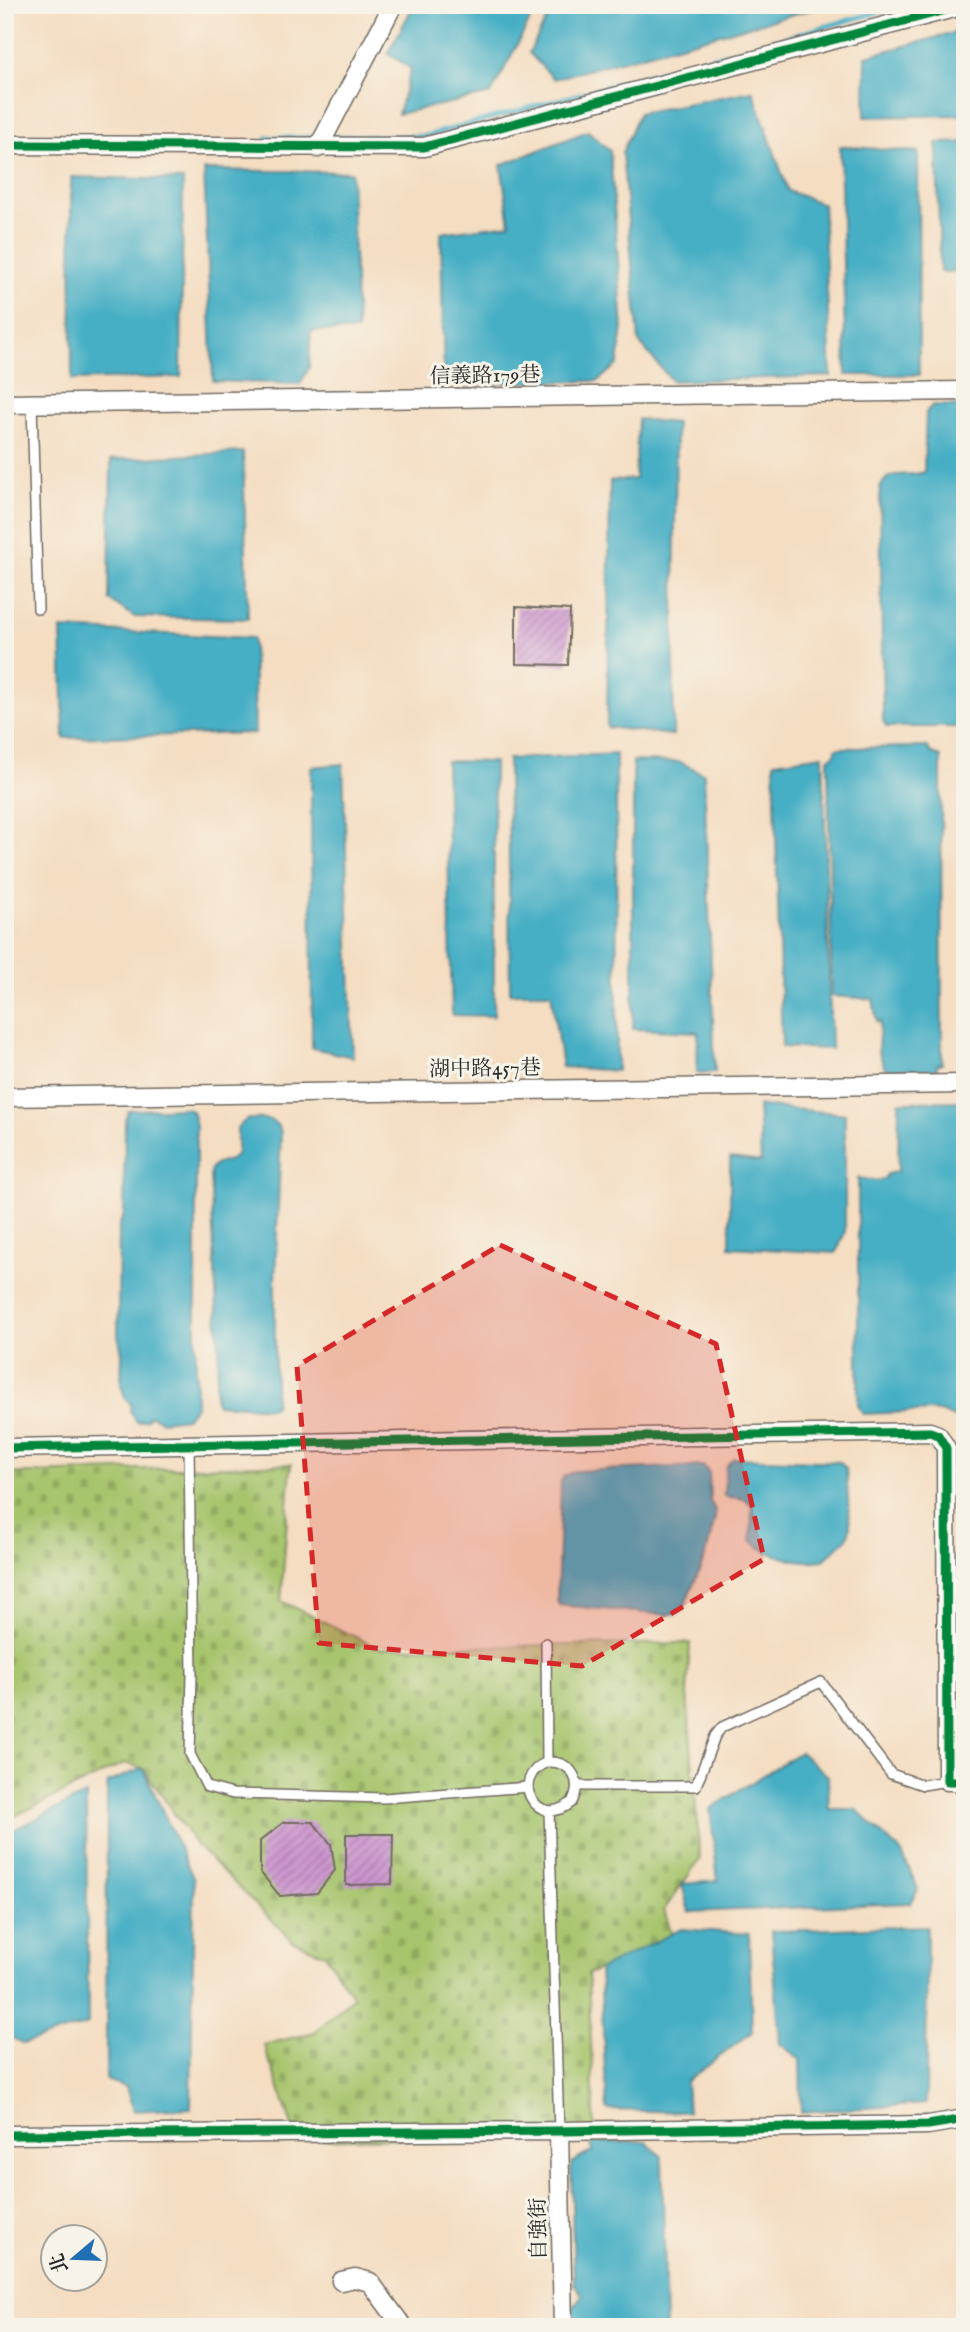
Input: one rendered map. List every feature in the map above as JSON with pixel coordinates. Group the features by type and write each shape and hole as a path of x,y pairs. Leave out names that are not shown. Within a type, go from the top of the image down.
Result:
{"street":[{"path":"318,148 393,5"},
{"path":"5,145 424,147 965,5"},
{"name":"信義路179巷","path":"5,404 965,391"},
{"name":"湖中路457巷","path":"5,1097 965,1084"},
{"path":"5,1448 930,1432 938,1435 946,1448 956,1781"},
{"path":"5,2134 559,2131 928,2125 965,2119"},
{"name":"自強街","path":"559,2131 562,2327"},
{"path":"341,2281 355,2278 370,2282 403,2327"}],"lane":[{"path":"32,404 38,609"},
{"path":"189,1444 192,1675 190,1754 206,1787 233,1794 384,1798 528,1787"},
{"path":"546,1643 547,1762"},
{"path":"578,1786 696,1786 715,1736 722,1727 821,1682 891,1774 923,1785 956,1781"},
{"path":"547,1762 556,1762 571,1770 578,1786 572,1802 558,1811 549,1811 534,1803 528,1787 533,1771 547,1762"},
{"path":"549,1811 559,2131"}],"highlighted area":[{"path":"500,1245 716,1344 764,1559 582,1666 319,1643 297,1366"}],"green space":[{"path":"291,1464 281,1601 378,1648 690,1643 687,1694 700,1859 664,1910 674,1941 588,1974 595,2135 297,2140 264,2045 315,2032 353,1997 325,1954 293,1941 196,1845 143,1768 124,1763 5,1821 5,1474"}],"water":[{"path":"414,5 538,5 491,94 398,114 411,69 388,53"},
{"path":"554,5 828,5 554,79 529,53"},
{"path":"965,30 965,115 865,117 866,56"},
{"path":"753,91 788,191 823,204 831,376 672,381 639,342 622,153 639,113"},
{"path":"588,131 610,151 623,328 618,364 598,381 444,384 441,233 510,224 501,165"},
{"path":"965,142 965,271 940,272 937,143"},
{"path":"840,146 918,152 919,375 846,375"},
{"path":"204,170 351,172 357,331 311,331 309,368 300,384 213,381"},
{"path":"71,177 183,180 181,377 72,380"},
{"path":"933,405 965,406 965,727 887,727 883,721 880,488 893,476 924,472 926,412"},
{"path":"638,419 676,423 673,735 607,727 610,481 635,479"},
{"path":"243,452 248,619 135,617 109,600 111,460"},
{"path":"61,629 253,638 255,733 64,738"},
{"path":"928,747 930,752 941,757 942,1064 937,1064 937,1070 885,1069 878,1050 880,1021 877,1022 873,999 832,996 828,759 834,755 837,748"},
{"path":"616,754 617,1071 562,1067 551,993 510,993 508,759"},
{"path":"823,755 831,1049 782,1047 774,762"},
{"path":"446,761 494,762 494,1016 452,1015"},
{"path":"633,761 680,762 704,774 715,1072 697,1073 698,1032 633,1029"},
{"path":"343,764 353,1057 312,1048 311,767"},
{"path":"965,1101 965,1423 933,1411 863,1414 858,1405 858,1178 877,1181 898,1171 899,1102"},
{"path":"758,1106 845,1114 845,1232 836,1253 730,1247 730,1158 761,1162"},
{"path":"186,1108 192,1111 196,1126 196,1406 186,1418 162,1421 150,1415 147,1420 137,1422 121,1385 122,1353 118,1335 119,1225 124,1215 125,1119 128,1111 132,1110"},
{"path":"247,1119 271,1120 281,1132 275,1281 275,1404 271,1408 217,1404 215,1400 219,1350 210,1172 217,1164 234,1158 237,1152 237,1128"},
{"path":"734,1458 840,1462 846,1469 850,1528 848,1536 824,1560 786,1558 759,1547 751,1541 752,1507 745,1500 724,1494 726,1466"},
{"path":"703,1466 709,1473 710,1501 715,1510 715,1518 706,1555 683,1609 668,1615 559,1605 561,1480 564,1476 575,1471"},
{"path":"800,1752 828,1776 829,1809 856,1809 902,1853 918,1889 910,1903 689,1912 682,1884 718,1881 710,1809"},
{"path":"143,1768 194,1880 191,2108 133,2111 126,2087 106,2080 107,1783"},
{"path":"86,1794 88,2024 23,2044 6,2034 5,1834"},
{"path":"962,1848 965,1848 965,2018"},
{"path":"927,1926 926,2104 801,2112 800,2059 780,2044 771,1931"},
{"path":"681,1929 749,1934 752,2032 686,2082 688,2112 607,2110 600,1969"},
{"path":"646,2141 662,2157 666,2327 572,2327 572,2308 582,2294 574,2284 571,2163 593,2151 591,2143"}],"building":[{"path":"516,607 570,610 568,665 516,664"},
{"path":"284,1822 313,1822 331,1844 335,1870 317,1893 280,1896 260,1872 260,1841"},
{"path":"346,1834 393,1834 392,1884 346,1885"}],"waterway":[{"path":"267,138 426,136 904,5"}],"cycle path":[{"path":"5,145 424,147 965,5"},
{"path":"5,1448 930,1432 938,1435 946,1448 947,1781 965,1781"},
{"path":"5,2135 928,2125 965,2119"}]}
